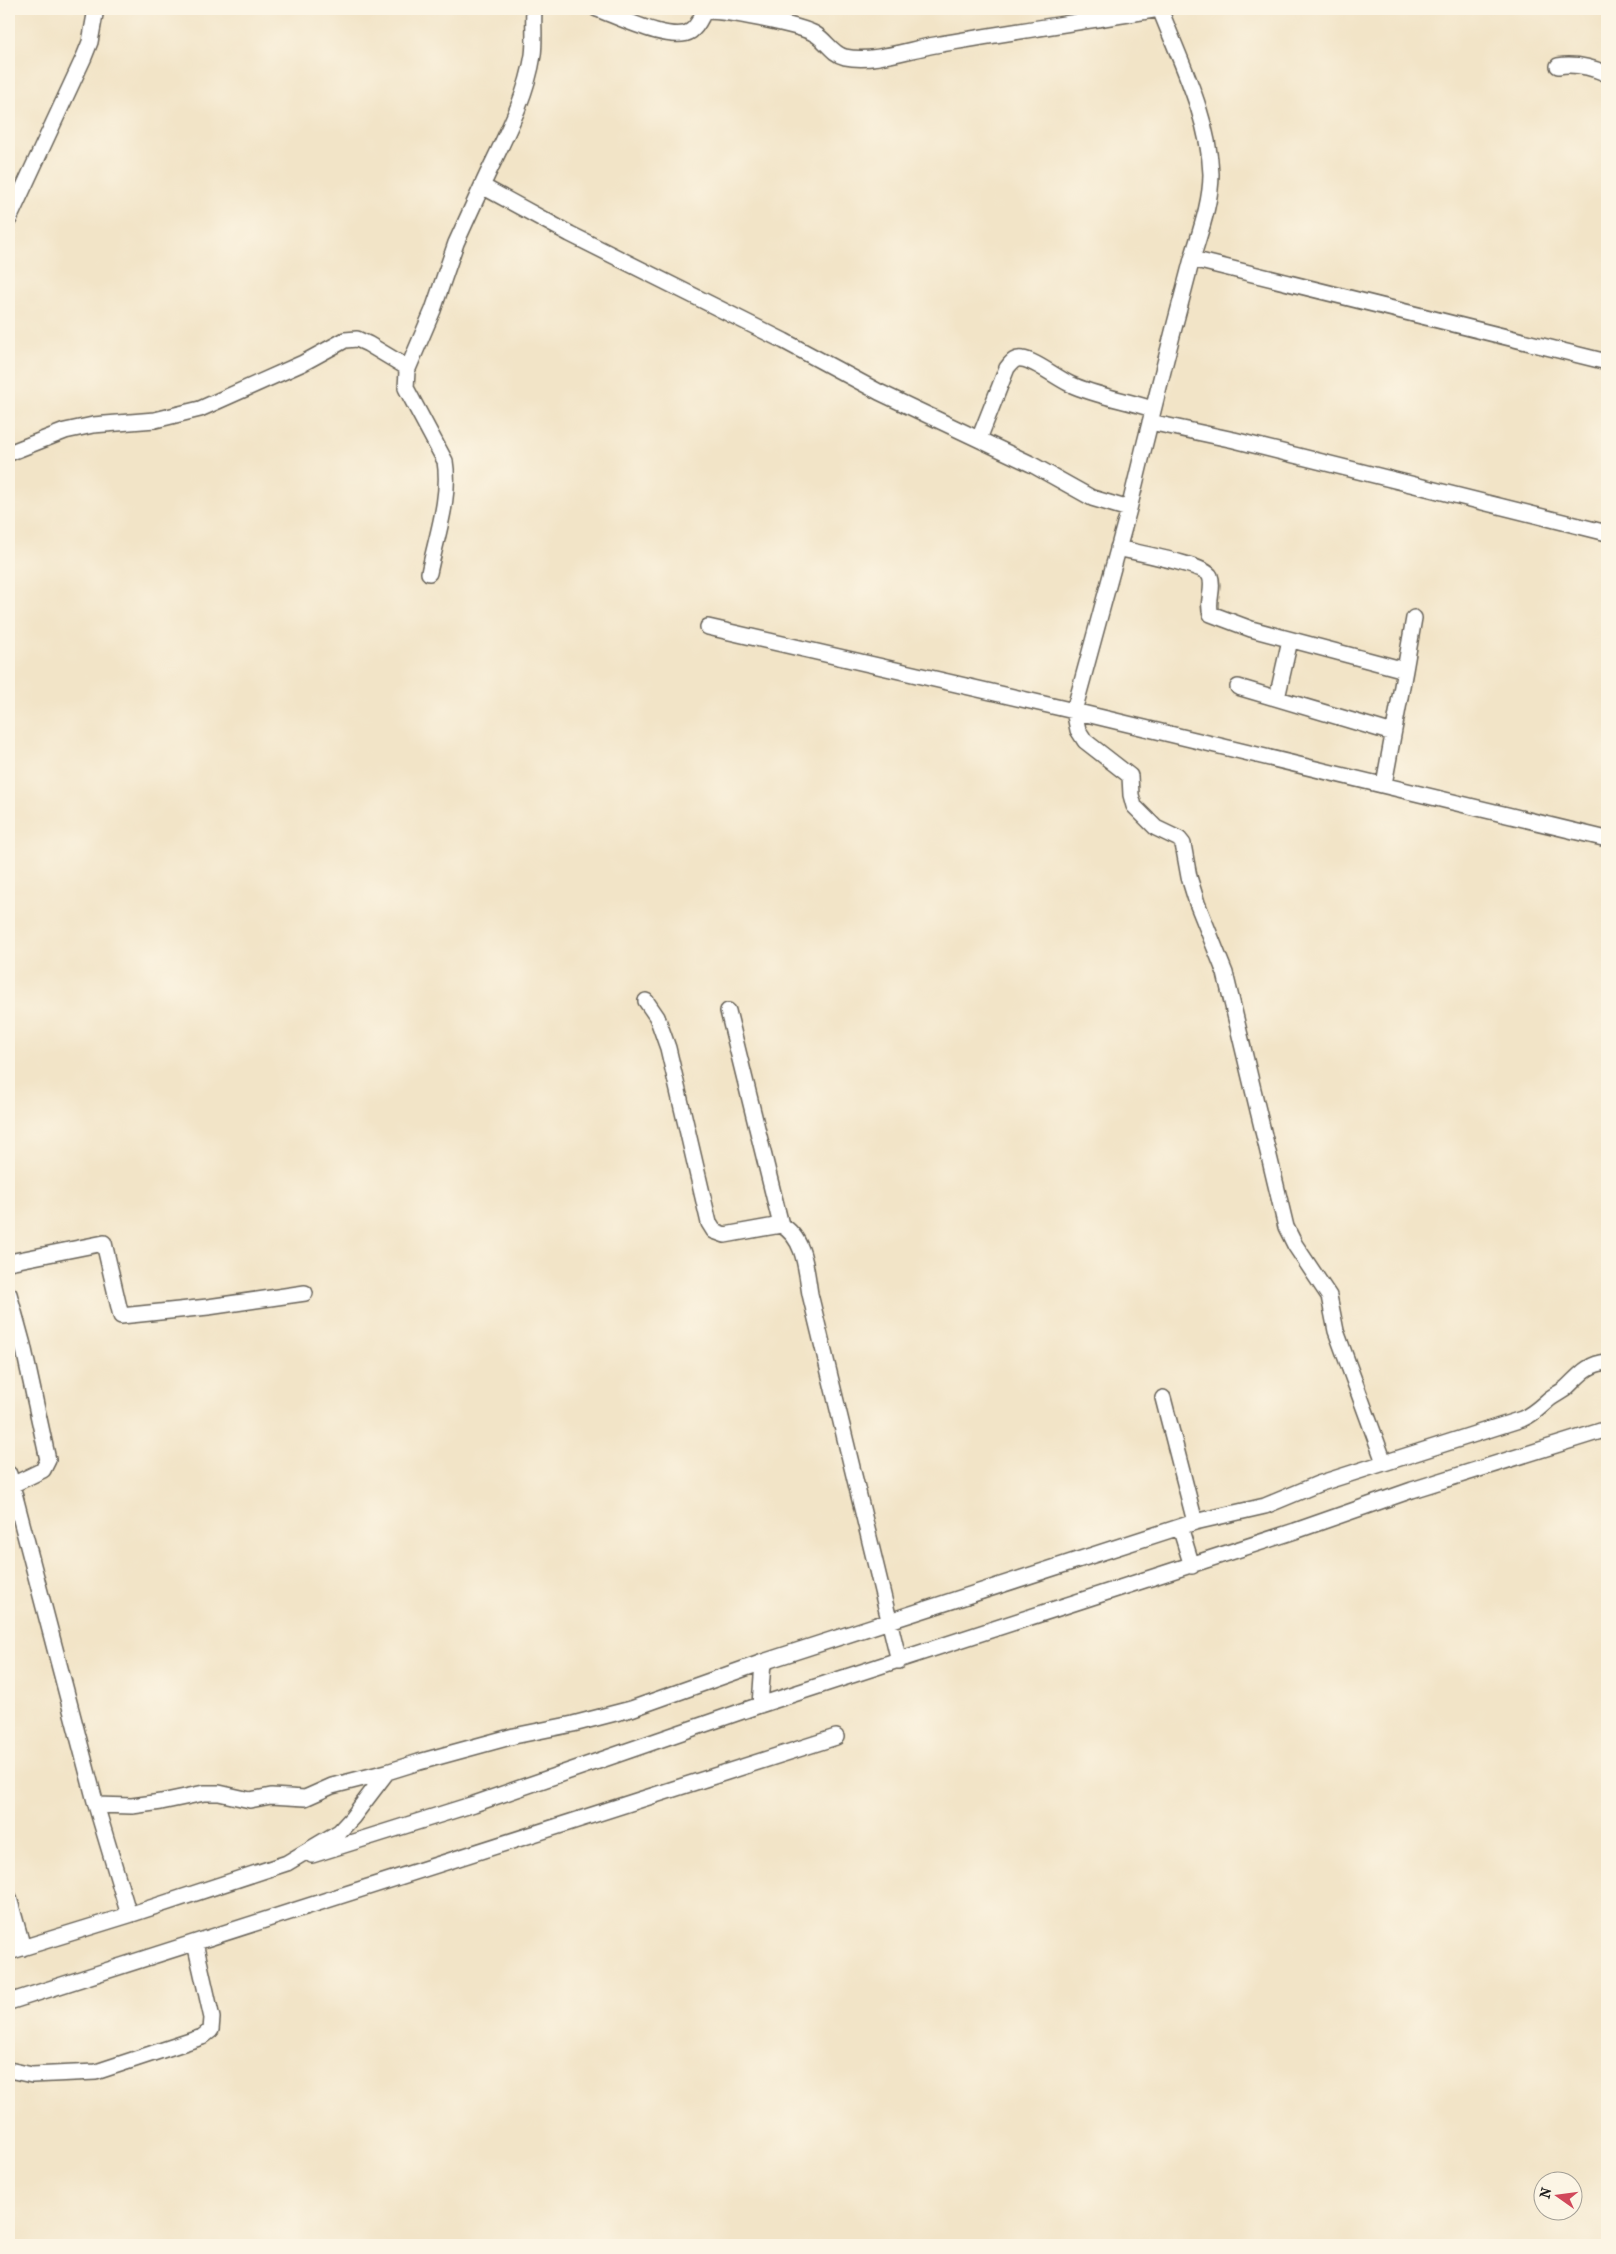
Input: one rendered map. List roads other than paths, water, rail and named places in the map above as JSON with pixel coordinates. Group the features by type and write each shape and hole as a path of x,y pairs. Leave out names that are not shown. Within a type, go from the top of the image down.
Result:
{"street":[{"path":"9,219 84,57 90,42 96,9"},
{"path":"428,574 447,479 445,461 406,388 408,368 434,310 456,243 517,108 533,55 534,9"},
{"path":"597,9 656,31 672,34 690,32 698,25 704,12 710,10 727,13 800,28 814,33 843,57 855,58 878,57 942,44 1160,9 1194,97 1207,142 1211,174 1210,187 1199,238 1151,416 1129,509 1074,710 1078,730 1085,741 1130,776 1131,795 1134,806 1156,828 1179,839 1183,844 1189,877 1197,903 1225,973 1286,1227 1329,1296 1336,1331 1384,1462"},
{"path":"1558,66 1575,65 1591,67 1607,74"},
{"path":"482,186 570,234 784,341 879,392 1054,476 1092,498 1129,509"},
{"path":"1192,259 1607,362"},
{"path":"9,453 65,431 93,425 155,420 200,409 303,363 345,340 357,339 408,368"},
{"path":"979,439 1007,368 1014,360 1019,358 1027,360 1050,375 1084,390 1151,416 1234,440 1607,533"},
{"path":"1118,548 1200,569 1210,577 1209,609 1211,614 1251,629 1405,670"},
{"path":"1384,784 1414,618"},
{"path":"708,627 1074,710 1607,838"},
{"path":"1276,698 1290,640"},
{"path":"1238,687 1393,733"},
{"path":"646,1002 658,1018 668,1048 709,1223 714,1231 725,1234 781,1225"},
{"path":"728,1011 781,1225 794,1235 803,1258 899,1661"},
{"path":"9,1262 104,1244 121,1316 208,1307 305,1293"},
{"path":"9,1294 23,1345 48,1460 43,1470 10,1480 96,1805 129,1915"},
{"path":"96,1805 132,1806 149,1804 204,1792 219,1793 250,1800 270,1796 306,1798 332,1786 419,1762 514,1736 574,1724 631,1709 890,1620 1195,1522 1265,1506 1298,1491 1535,1413 1546,1402 1565,1389 1582,1370 1591,1365 1607,1362"},
{"path":"1163,1398 1195,1522"},
{"path":"9,1898 16,1950 474,1804 760,1705 1192,1566 1412,1490 1607,1429"},
{"path":"1180,1527 1192,1566"},
{"path":"760,1705 764,1662"},
{"path":"9,2002 836,1737"},
{"path":"287,1863 339,1832 387,1772"},
{"path":"9,2070 32,2075 96,2072 202,2037 212,2030 212,2018 195,1943"}]}
